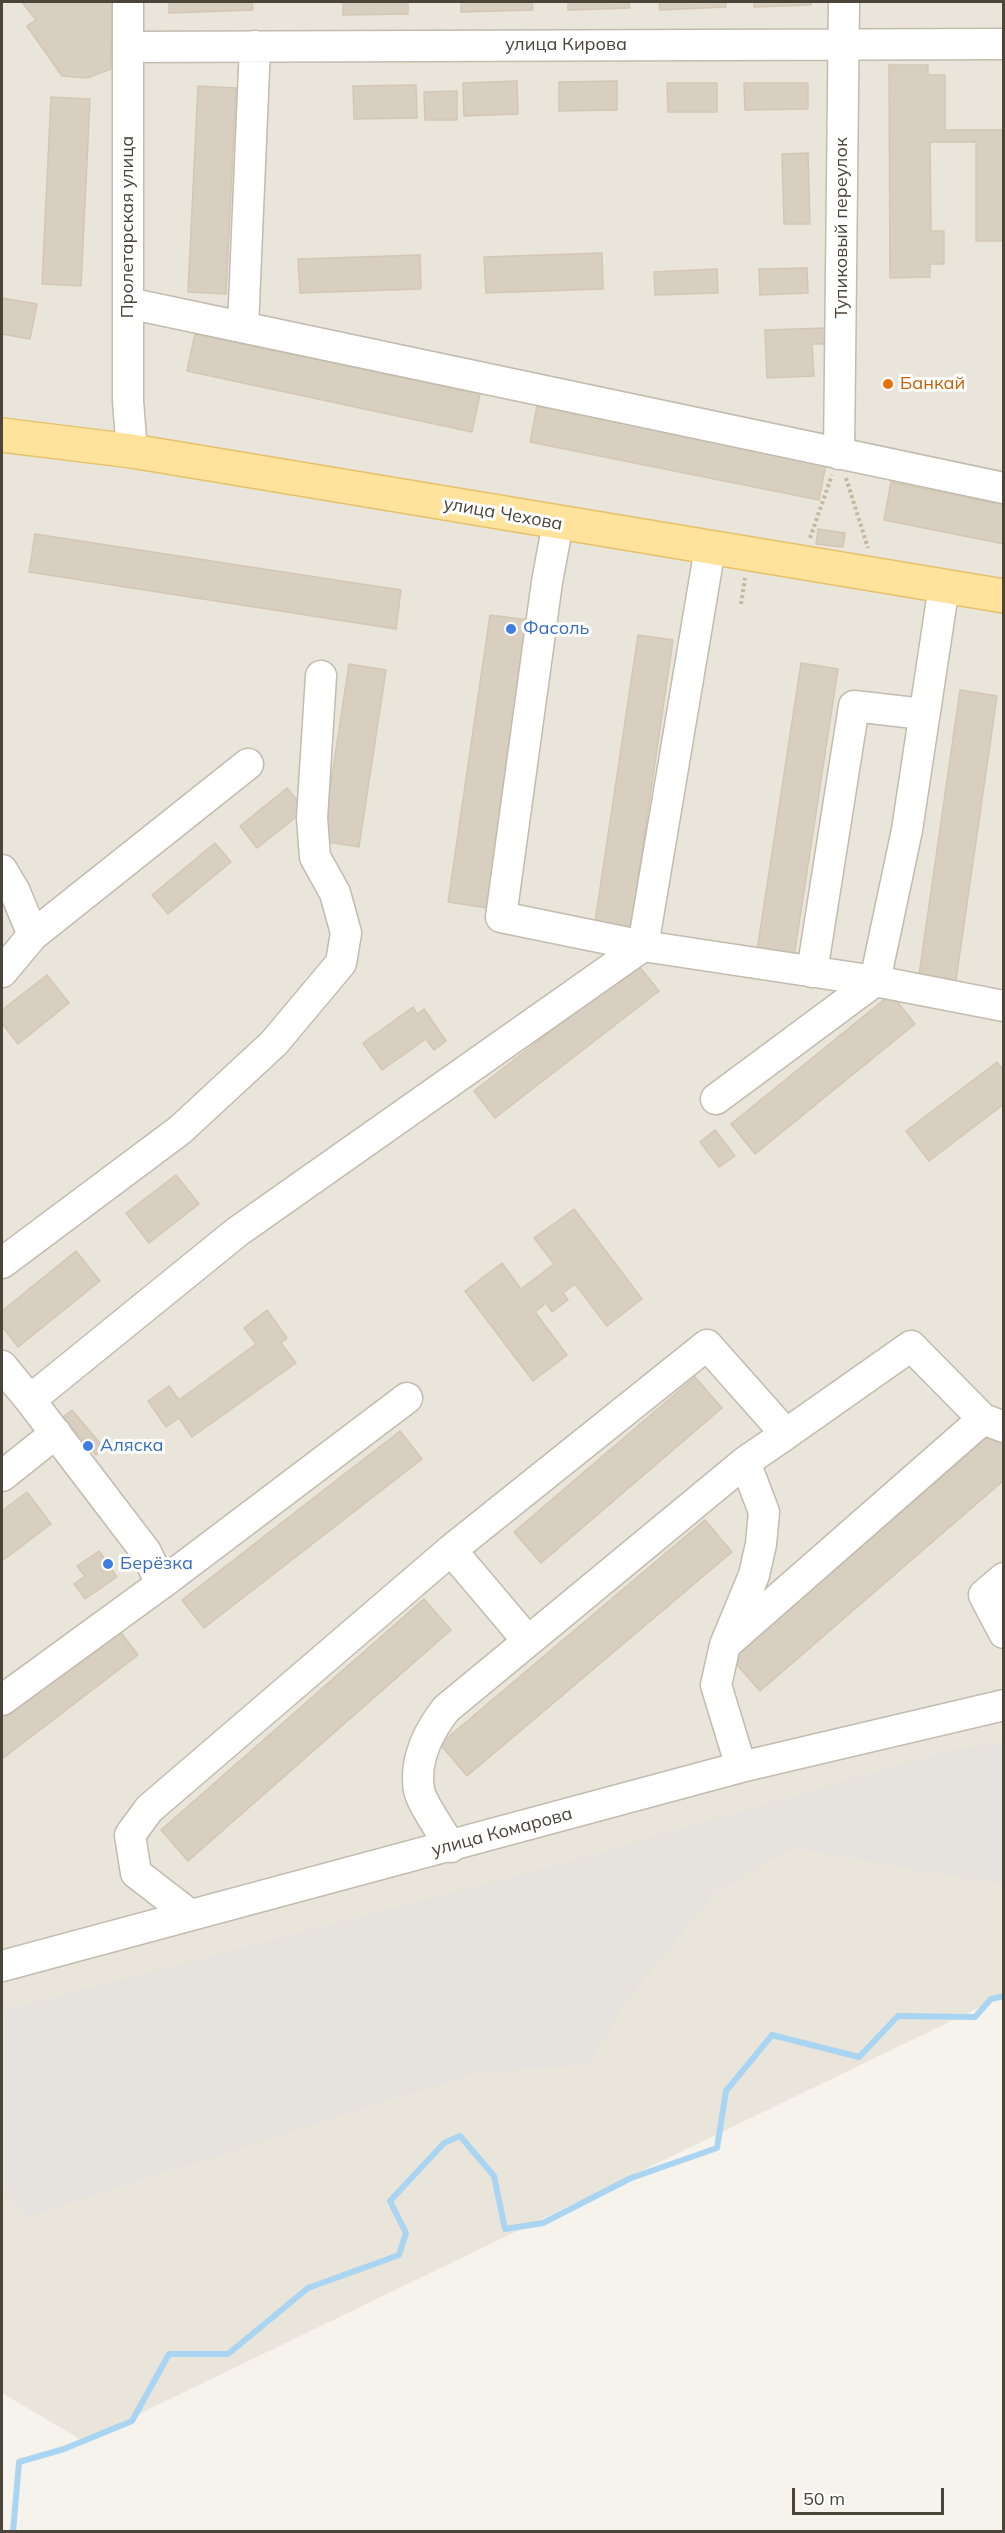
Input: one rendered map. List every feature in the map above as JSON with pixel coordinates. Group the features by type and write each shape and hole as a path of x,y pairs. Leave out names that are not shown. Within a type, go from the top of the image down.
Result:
{"main road":[{"name":"улица Чехова","path":"2,435 132,452 1004,596"}],"street":[{"name":"Пролетарская улица","path":"128,2 128,401 132,452"},
{"name":"Тупиковый переулок","path":"839,454 843,2"},
{"name":"улица Кирова","path":"128,47 1004,44"},
{"path":"243,327 255,46"},
{"path":"128,303 1004,488"},
{"path":"558,523 547,582 501,917 644,946 874,981 1004,1006"},
{"path":"161,1584 146,1552 56,1433 13,1388 644,946 710,548"},
{"path":"716,1099 874,981 907,830 944,586"},
{"path":"2,1263 180,1130 274,1043 341,963 346,933 335,892 315,857 312,818 321,676"},
{"path":"812,972 854,706 923,714"},
{"path":"2,972 33,935 248,764"},
{"path":"2,870 15,892 33,935"},
{"path":"189,1914 136,1873 130,1835 149,1809 452,1550 707,1345 786,1434"},
{"path":"451,1846 419,1792 419,1764 432,1728 446,1709 745,1462 911,1346 993,1423 725,1645"},
{"path":"2,1700 161,1584 407,1398"},
{"path":"2,1476 56,1433"},
{"path":"741,1767 716,1685 725,1645 754,1575 761,1544 764,1512 745,1462"},
{"path":"452,1550 528,1641"},
{"path":"1004,1578 984,1595 1004,1633"},
{"name":"улица Комарова","path":"2,1966 741,1767 1004,1705"}],"path":[{"path":"807,546 839,454"},
{"path":"839,454 870,555"}],"shaded area":[{"path":"2,2 1003,2 1003,1996 83,2441 2,2393"},
{"path":"1003,1743 1003,1885 794,1848 715,1893 627,2000 589,2065 478,2072 27,2217 5,2198 2,2182 2,2011 560,1864 954,1749"}],"building":[{"path":"22,2 112,2 111,69 87,78 62,76 27,26 36,20"},
{"path":"169,2 252,2 253,10 169,13"},
{"path":"343,2 408,2 408,14 343,15"},
{"path":"461,2 532,2 533,10 461,12"},
{"path":"568,2 629,2 630,8 568,10"},
{"path":"659,2 726,2 726,7 660,10"},
{"path":"754,2 811,2 811,5 754,7"},
{"path":"889,65 928,65 928,75 945,75 945,130 1004,130 1004,241 976,241 976,142 930,142 931,231 944,231 944,264 930,264 930,277 890,278"},
{"path":"517,81 518,114 464,116 463,83"},
{"path":"617,81 617,110 559,111 559,82"},
{"path":"667,83 717,83 717,112 668,112"},
{"path":"744,83 808,83 808,109 745,110"},
{"path":"416,85 417,118 354,119 353,86"},
{"path":"198,86 236,88 226,294 188,292"},
{"path":"457,91 457,120 425,120 424,92"},
{"path":"51,97 90,99 81,286 42,284"},
{"path":"808,153 810,224 784,224 782,154"},
{"path":"602,253 603,289 486,293 484,257"},
{"path":"420,255 421,289 300,293 298,259"},
{"path":"807,268 808,293 760,295 759,269"},
{"path":"717,269 718,293 655,295 654,272"},
{"path":"2,298 37,304 30,339 2,334"},
{"path":"826,328 827,344 812,344 814,376 767,378 765,330"},
{"path":"195,334 480,394 472,432 187,371"},
{"path":"537,406 826,464 819,500 530,442"},
{"path":"891,482 1004,505 1004,544 884,520"},
{"path":"818,529 845,533 843,547 816,544"},
{"path":"35,534 401,590 396,629 29,572"},
{"path":"490,615 529,620 487,908 448,902"},
{"path":"638,635 673,640 631,927 595,922"},
{"path":"801,663 838,669 794,957 757,951"},
{"path":"349,664 386,670 359,847 322,841"},
{"path":"960,690 997,696 956,980 919,975"},
{"path":"287,788 305,810 257,848 240,826"},
{"path":"215,843 231,862 168,914 152,895"},
{"path":"637,964 659,991 495,1118 474,1091"},
{"path":"47,975 69,1003 18,1044 2,1023 2,1010"},
{"path":"891,994 915,1024 755,1154 731,1124"},
{"path":"413,1007 417,1014 424,1009 446,1041 434,1050 426,1039 382,1070 363,1043"},
{"path":"997,1062 1004,1071 1004,1104 929,1161 906,1131"},
{"path":"715,1130 735,1156 719,1167 700,1142"},
{"path":"176,1175 199,1204 149,1243 126,1213"},
{"path":"574,1209 642,1299 607,1326 575,1284 563,1293 568,1300 552,1312 546,1303 535,1312 567,1355 533,1381 465,1291 502,1263 521,1289 554,1264 534,1238"},
{"path":"76,1251 100,1281 18,1347 2,1326 2,1311"},
{"path":"267,1310 287,1338 281,1343 296,1363 192,1437 179,1418 166,1427 148,1401 169,1386 179,1400 256,1344 244,1328"},
{"path":"695,1377 722,1408 541,1563 514,1532"},
{"path":"72,1410 104,1448 96,1455 63,1417"},
{"path":"400,1431 422,1459 204,1628 182,1600"},
{"path":"992,1433 1004,1446 1004,1480 760,1691 732,1659"},
{"path":"27,1492 51,1524 2,1561 2,1511"},
{"path":"705,1520 732,1552 467,1776 440,1744"},
{"path":"99,1551 117,1577 85,1599 74,1584 85,1576 77,1566"},
{"path":"424,1599 451,1630 188,1861 161,1830"},
{"path":"115,1625 138,1655 2,1759 2,1712"}],"waterway":[{"path":"13,2532 19,2462 64,2449 132,2421 169,2354 228,2354 308,2288 399,2255 406,2233 390,2201 444,2143 460,2136 494,2176 505,2229 543,2223 631,2178 717,2148 726,2091 772,2035 859,2057 898,2016 975,2017 991,1999 1004,1996"}],"place":[{"name":"Банкай","path":"888,384"},
{"name":"Фасоль","path":"511,629"},
{"name":"Аляска","path":"88,1446"},
{"name":"Берёзка","path":"108,1564"}]}
